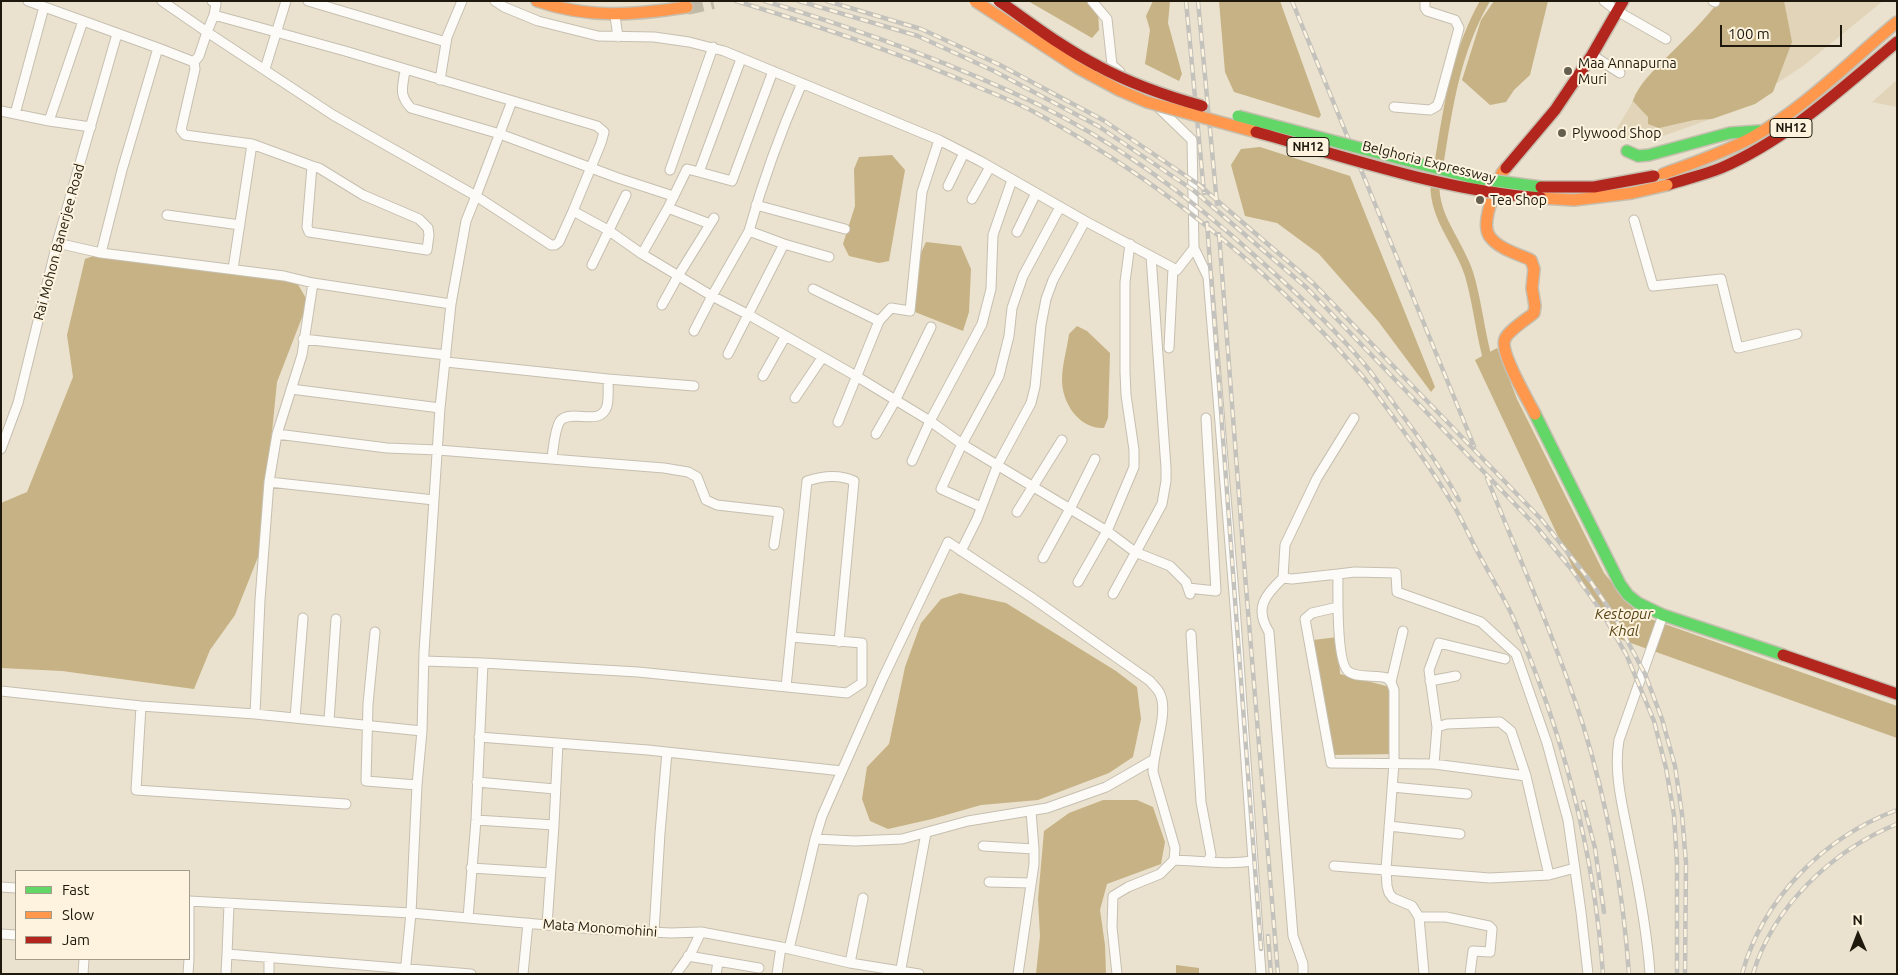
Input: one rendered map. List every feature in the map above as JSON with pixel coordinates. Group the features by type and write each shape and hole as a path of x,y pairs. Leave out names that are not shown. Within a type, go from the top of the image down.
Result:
{"main road":[{"path":"537,1 578,13 615,16 644,14 687,7"},
{"name":"Belghoria Expressway","path":"975,1 1078,68 1119,90 1147,102 1428,180 1503,195 1574,200 1632,193 1726,150 1763,130 1799,104 1897,22"},
{"name":"Belghoria Expressway","path":"999,1 1086,60 1164,96 1474,178 1514,184 1573,188 1665,179 1722,168 1771,141 1802,121 1897,42"},
{"path":"1620,6 1592,55 1555,110 1502,172 1487,216 1487,230 1490,237 1505,250 1531,260 1534,264 1532,290 1535,302 1534,313 1505,337 1503,345 1508,360 1620,584 1628,595 1638,603 1663,615 1897,694"},
{"path":"1875,40 1886,51"},
{"path":"1627,151 1638,156 1649,155 1730,133 1763,130"}],"street":[{"path":"28,1 117,34 196,59"},
{"path":"162,1 206,35 265,69 333,115 550,244 555,245 559,242 592,167 604,132 597,126 214,15"},
{"path":"265,69 286,1"},
{"path":"308,1 446,42"},
{"path":"440,80 446,42 462,1"},
{"path":"495,1 504,7 538,21 598,36 654,37 713,47 939,140 1176,270 1194,248"},
{"path":"1092,1 1107,19 1112,65 1192,140 1194,248 1208,277 1234,584 1260,974"},
{"path":"1394,107 1430,110 1437,106 1440,98 1458,28 1455,20 1427,11 1425,8 1426,1"},
{"path":"1604,1 1620,6 1666,39"},
{"path":"215,2 214,15 196,59 181,125 183,133 185,135 252,144 312,166 364,195 419,219 428,228 427,250 309,232 307,227 312,166"},
{"path":"15,114 44,7"},
{"path":"615,16 618,37"},
{"path":"49,121 82,21"},
{"name":"Rai Mohon Banerjee Road","path":"1,449 18,404 57,243 117,34"},
{"path":"670,170 713,47"},
{"path":"101,253 115,196 158,48"},
{"path":"1592,55 1620,73"},
{"path":"699,172 741,59"},
{"path":"405,70 401,94 404,101 411,108 500,134 618,178 673,196"},
{"path":"642,254 687,169 732,181 773,71"},
{"path":"694,331 749,231 756,205 786,119 802,84"},
{"path":"405,971 411,913 440,408 450,304 466,220 512,101"},
{"path":"1,110 49,121 90,127"},
{"path":"838,422 879,321 891,308 910,312 922,192 939,140"},
{"path":"233,270 252,144"},
{"path":"948,186 964,153"},
{"path":"972,199 990,167"},
{"path":"912,460 930,421 982,324 991,289 993,235 1012,180"},
{"path":"1017,232 1036,193"},
{"path":"592,265 626,195"},
{"path":"756,205 845,229"},
{"path":"981,508 941,489 962,444 999,376 1012,308 1023,276 1060,207"},
{"path":"662,305 712,221 668,208"},
{"path":"573,211 608,230 642,254 712,296 856,376 930,421 962,444 1107,531 1135,552 1170,566 1186,582 1189,591 1216,590 1206,418"},
{"path":"167,215 240,225"},
{"path":"1634,220 1653,286 1721,279 1738,348 1798,334"},
{"path":"963,548 977,519 998,464 1031,403 1035,387 1046,298 1053,280 1085,221"},
{"path":"749,231 784,244 829,257"},
{"path":"57,243 101,253 284,276 313,283 450,304"},
{"path":"728,354 784,244"},
{"path":"1078,582 1107,531 1134,467 1134,450 1126,395 1125,372 1125,282 1130,244"},
{"path":"1113,594 1162,504 1166,482 1151,256"},
{"path":"1169,348 1173,268"},
{"path":"254,714 260,600 270,482 277,434 302,355 313,283"},
{"path":"813,289 879,321"},
{"path":"876,434 931,327"},
{"path":"763,376 785,337"},
{"path":"303,339 608,378 694,386"},
{"path":"795,398 822,358"},
{"path":"552,459 558,425 562,419 598,416 603,413 607,407 608,378"},
{"path":"292,389 440,408"},
{"path":"1303,974 1303,964 1293,936 1269,632 1262,620 1262,606 1271,589 1283,578 1285,545 1317,478 1354,418"},
{"path":"277,434 387,448 552,459 688,472 697,477 706,500 717,505 779,512 774,546"},
{"path":"1017,512 1062,440"},
{"path":"1043,558 1095,459"},
{"path":"786,687 807,480 822,476 848,478 854,481 839,642"},
{"path":"270,482 434,500"},
{"path":"777,974 822,816 948,542 963,548 1150,681 1160,694 1162,712 1153,760 1153,772 1175,848 1174,860 1160,874 1128,887 1114,896 1112,927 1117,974"},
{"path":"1283,578 1292,579 1355,572 1396,573 1397,592 1481,622 1516,654 1547,744 1568,820 1588,974"},
{"path":"1338,574 1338,607 1344,668 1351,673 1387,678 1391,682 1396,698 1394,763 1386,869 1387,886 1393,898 1412,906 1419,917 1424,974"},
{"path":"1216,584 1234,584"},
{"path":"1338,607 1312,613 1305,619 1331,763 1434,764 1526,776"},
{"path":"1650,974 1642,905 1622,804 1617,766 1619,740 1663,615"},
{"path":"295,718 303,618"},
{"path":"329,721 336,619"},
{"path":"1391,682 1403,631"},
{"path":"375,632 367,725 366,781 417,785"},
{"path":"1191,634 1201,802 1211,855 1208,861"},
{"path":"424,661 638,672 847,692 862,684 862,644 791,637"},
{"path":"1434,764 1438,727 1429,670 1439,643 1505,659"},
{"path":"468,918 476,820 483,663"},
{"path":"1430,681 1456,676"},
{"path":"1,691 141,706 254,714 422,731"},
{"path":"141,706 136,790 346,804"},
{"path":"1438,727 1447,724 1500,722 1511,730 1526,776 1548,875"},
{"path":"479,737 667,752 842,770"},
{"path":"547,925 558,743"},
{"path":"654,932 667,752"},
{"path":"814,839 855,841 902,839 968,821 1047,808 1106,787 1153,760"},
{"path":"477,782 555,788"},
{"path":"1392,786 1467,794"},
{"path":"1018,974 1034,849 1031,811"},
{"path":"476,820 554,825"},
{"path":"1389,826 1460,834"},
{"path":"900,972 926,832"},
{"path":"983,846 1034,849"},
{"path":"1174,860 1208,861 1214,864 1253,860"},
{"path":"1334,866 1490,878 1548,875 1575,868"},
{"path":"471,868 550,873"},
{"path":"989,882 1031,883"},
{"path":"1,887 15,888"},
{"path":"850,963 863,898"},
{"name":"Mata Monomohini","path":"190,901 411,913 654,932 701,932 850,963 919,974"},
{"path":"226,974 229,904"},
{"path":"1419,917 1446,917 1489,926 1492,930 1490,952 1474,951 1470,974"},
{"path":"523,974 528,923"},
{"path":"676,974 701,932"},
{"path":"1,934 15,935"},
{"path":"227,954 405,971 471,974"},
{"path":"688,956 759,968"},
{"path":"269,958 269,974"},
{"path":"83,974 84,960"},
{"path":"188,974 189,960"},
{"path":"716,974 718,962"}],"shaded area":[{"path":"1719,1 1883,1 1803,66 1736,110 1663,136 1634,140 1611,138 1646,78 1709,15"},
{"path":"1897,80 1897,107 1872,102"}],"water":[{"path":"1028,1 1089,1 1098,10 1099,30 1092,38"},
{"path":"1153,1 1170,1 1168,23 1182,74 1179,81 1145,64 1150,30 1146,16"},
{"path":"1219,1 1280,1 1321,115 1319,118 1234,92 1225,72"},
{"path":"1494,1 1548,1 1530,75 1514,90 1506,102 1490,105 1462,80 1481,20"},
{"path":"1719,1 1784,1 1792,42 1773,92 1755,104 1712,119 1694,120 1659,128 1648,124 1648,117 1633,101 1639,89 1652,72 1700,24"},
{"path":"1260,147 1350,176 1435,387 1431,392 1378,321 1319,254 1277,223 1245,216 1231,165 1241,149"},
{"path":"892,155 905,170 889,261 879,263 849,256 843,244 855,206 854,169 859,157"},
{"path":"926,242 961,246 971,269 969,312 963,331 915,312 919,257"},
{"path":"107,251 194,262 249,277 295,279 308,302 277,382 260,552 235,615 210,650 194,689 62,671 1,668 1,503 27,492 73,377 67,335 85,259"},
{"path":"1077,326 1087,331 1110,353 1108,418 1104,428 1087,424 1080,419 1069,406 1065,397 1062,380 1064,363 1069,334"},
{"name":"Kestopur Khal","path":"1497,348 1517,399 1604,573 1639,615 1897,706 1897,738 1614,637 1572,566 1475,360"},
{"path":"960,593 1006,603 1116,671 1137,687 1141,719 1133,757 1109,773 1038,800 981,805 888,829 870,821 862,799 867,767 889,744 905,667 921,623 941,599"},
{"path":"1338,637 1340,674 1394,688 1395,754 1332,755 1313,640"},
{"path":"1103,800 1137,800 1153,807 1165,842 1161,864 1107,884 1100,910 1105,945 1106,974 1036,974 1040,936 1038,899 1044,831 1069,813"},
{"path":"1176,965 1199,968 1199,974 1176,974"}],"waterway":[{"path":"1485,1 1474,23 1457,69 1451,93 1435,190 1444,223 1469,274 1489,364"}],"tunnel":[{"path":"687,7 713,1"}],"railway":[{"path":"736,1 829,30 920,63 1024,107 1083,140 1169,197 1210,229 1287,297 1359,372 1420,454 1453,504 1508,606 1530,658 1546,702 1573,791 1592,882 1603,974"},
{"path":"765,1 903,47 971,74 1068,120 1156,175 1211,218 1277,275 1342,339 1370,372 1416,433 1459,500"},
{"path":"799,1 918,36 994,71 1098,126 1193,190 1307,288 1535,525 1572,570 1601,611 1626,654 1654,721 1666,768 1674,815 1677,863 1677,974"},
{"path":"827,1 921,29 998,64 1103,120 1198,184 1313,283 1542,520 1591,582 1614,616 1645,674 1662,719 1675,766 1682,814 1686,863 1685,974"},
{"path":"1186,1 1204,193"},
{"path":"1198,1 1217,204"},
{"path":"1292,1 1474,446"},
{"path":"1207,223 1261,949"},
{"path":"1219,234 1278,974"},
{"path":"1487,478 1561,662 1592,756 1613,848 1623,911 1629,974"},
{"path":"1583,802 1595,848 1604,912"},
{"path":"1742,974 1752,946 1765,920 1781,896 1800,874 1821,854 1845,836 1897,810"},
{"path":"1753,974 1762,949 1775,926 1790,904 1809,883 1850,849 1873,835 1897,824"},
{"path":"1268,936 1271,974"}],"traffic: fast":[{"path":"1238,116 1474,178 1541,187"},
{"path":"1627,151 1638,156 1649,155 1730,133 1759,131"},
{"path":"1535,414 1620,584 1628,595 1638,603 1663,615 1783,655"}],"traffic: slow":[{"path":"537,1 575,11 612,14 687,7"},
{"path":"975,1 1078,68 1119,90 1147,102 1256,132"},
{"path":"1663,174 1708,158 1751,138 1771,126 1809,98 1897,22"},
{"path":"1506,168 1502,173 1490,205 1487,231 1498,245 1531,260 1534,269 1532,288 1535,306 1534,313 1510,332 1505,339 1504,345 1510,365 1535,414"},
{"path":"1541,198 1574,200 1632,193 1667,185"}],"traffic: jam":[{"path":"999,1 1060,44 1110,72 1149,89 1202,106"},
{"path":"1506,168 1555,110 1592,55 1623,1"},
{"path":"1667,185 1721,168 1769,143 1814,111 1897,42"},
{"path":"1256,132 1433,181 1505,194 1541,198"},
{"path":"1541,187 1594,187 1654,176"},
{"path":"1783,655 1897,694"}],"place":[{"name":"Maa Annapurna Muri","path":"1568,71"},
{"name":"Plywood Shop","path":"1562,133"},
{"name":"Tea Shop","path":"1480,200"}]}
